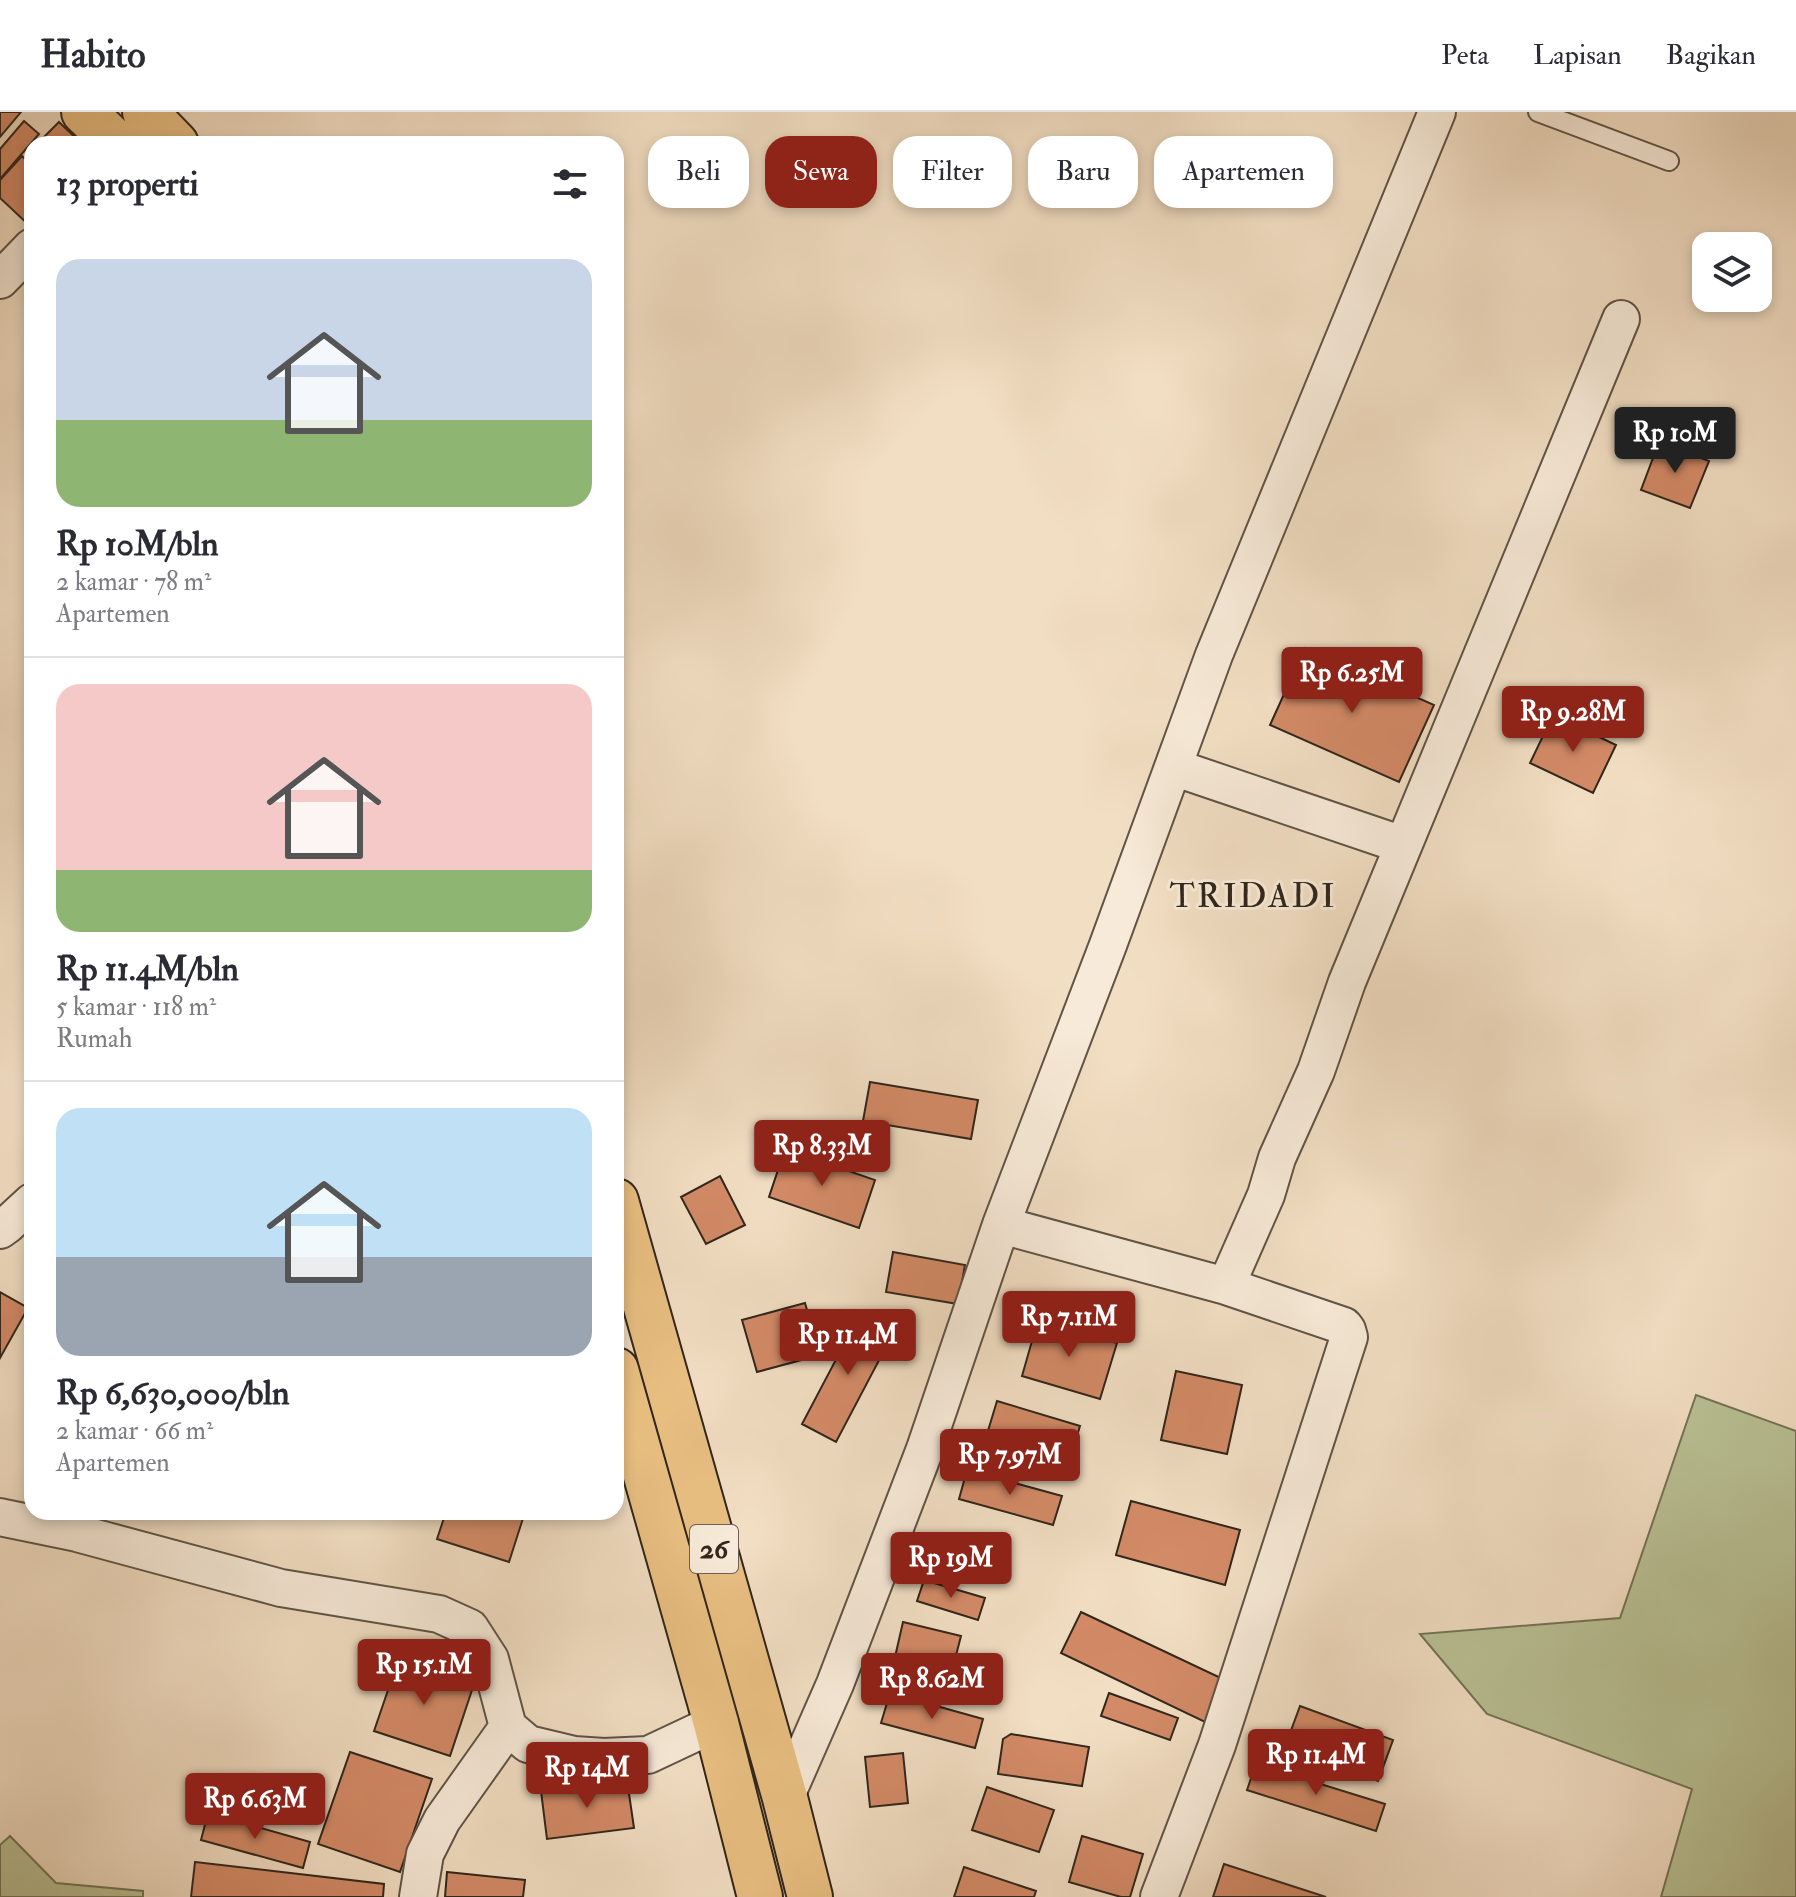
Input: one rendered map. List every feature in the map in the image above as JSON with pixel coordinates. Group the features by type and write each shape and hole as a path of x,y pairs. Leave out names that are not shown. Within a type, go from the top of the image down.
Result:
{"highway":[{"path":"84,112 109,136"},
{"path":"145,112 168,136"},
{"name":"26","path":"624,1229 785,1798 810,1897"},
{"name":"26","path":"624,1398 716,1723 760,1897"}],"street":[{"path":"785,1798 835,1684 925,1449 1001,1225 1214,655 1437,112"},
{"path":"0,280 24,255"},
{"path":"1226,1286 1316,1071 1347,982 1621,319"},
{"path":"1173,767 1403,845"},
{"path":"0,1230 24,1209"},
{"path":"1001,1225 1226,1286 1344,1326 1349,1337 1217,1745 1159,1897"},
{"path":"0,1517 77,1533 281,1588 439,1614 470,1628 490,1659 508,1727 528,1744 574,1755 648,1755 716,1723"},
{"path":"418,1897 425,1854 442,1820 508,1727"}],"lane":[{"path":"1538,112 1669,161"}],"green space":[{"path":"1696,1395 1796,1431 1796,1897 1661,1897 1692,1789 1487,1714 1420,1634 1620,1618"},
{"path":"10,1836 56,1883 143,1891 143,1897 0,1897 0,1845"}],"building":[{"path":"0,112 21,112 0,137"},
{"path":"24,121 39,134 24,136 24,151 0,179 0,149"},
{"path":"59,122 74,136 45,136"},
{"path":"22,156 24,158 24,220 0,198 0,180"},
{"path":"1659,442 1709,461 1690,508 1641,490"},
{"path":"1305,648 1434,705 1399,782 1270,725"},
{"path":"1553,715 1616,745 1593,793 1530,763"},
{"path":"870,1082 978,1100 971,1139 863,1121"},
{"path":"785,1149 875,1180 859,1228 769,1197"},
{"path":"720,1176 745,1225 706,1244 681,1197"},
{"path":"893,1252 965,1265 958,1304 886,1292"},
{"path":"0,1292 24,1306 24,1315 0,1358"},
{"path":"805,1303 820,1355 757,1372 742,1320"},
{"path":"861,1312 895,1330 836,1442 802,1424"},
{"path":"1038,1320 1117,1343 1100,1399 1022,1376"},
{"path":"1176,1371 1242,1385 1227,1454 1161,1440"},
{"path":"997,1401 1080,1426 1067,1469 984,1444"},
{"path":"967,1470 1062,1496 1053,1525 959,1499"},
{"path":"1131,1501 1240,1530 1225,1585 1116,1555"},
{"path":"443,1520 522,1520 509,1562 437,1539"},
{"path":"924,1580 985,1598 978,1620 917,1601"},
{"path":"1081,1612 1225,1680 1205,1722 1061,1653"},
{"path":"903,1622 961,1636 952,1671 895,1657"},
{"path":"399,1658 474,1684 450,1756 374,1731"},
{"path":"890,1693 983,1719 975,1748 881,1723"},
{"path":"1109,1693 1178,1718 1170,1740 1101,1716"},
{"path":"1300,1706 1393,1740 1378,1781 1285,1747"},
{"path":"1011,1734 1089,1747 1082,1786 998,1774 1003,1739"},
{"path":"350,1752 432,1779 400,1872 318,1844"},
{"path":"903,1753 908,1803 870,1807 865,1757"},
{"path":"1256,1764 1385,1804 1376,1831 1247,1790"},
{"path":"627,1780 634,1828 547,1839 541,1791"},
{"path":"987,1787 1054,1810 1039,1852 972,1830"},
{"path":"208,1813 310,1842 303,1868 201,1840"},
{"path":"1082,1836 1143,1854 1130,1897 1069,1882"},
{"path":"195,1862 384,1884 383,1897 191,1897"},
{"path":"1224,1864 1326,1897 1213,1897"},
{"path":"964,1867 1036,1891 1034,1897 954,1897"},
{"path":"447,1872 525,1880 523,1897 445,1897"}],"district":[{"name":"TRIDADI","path":"1253,896"}]}
